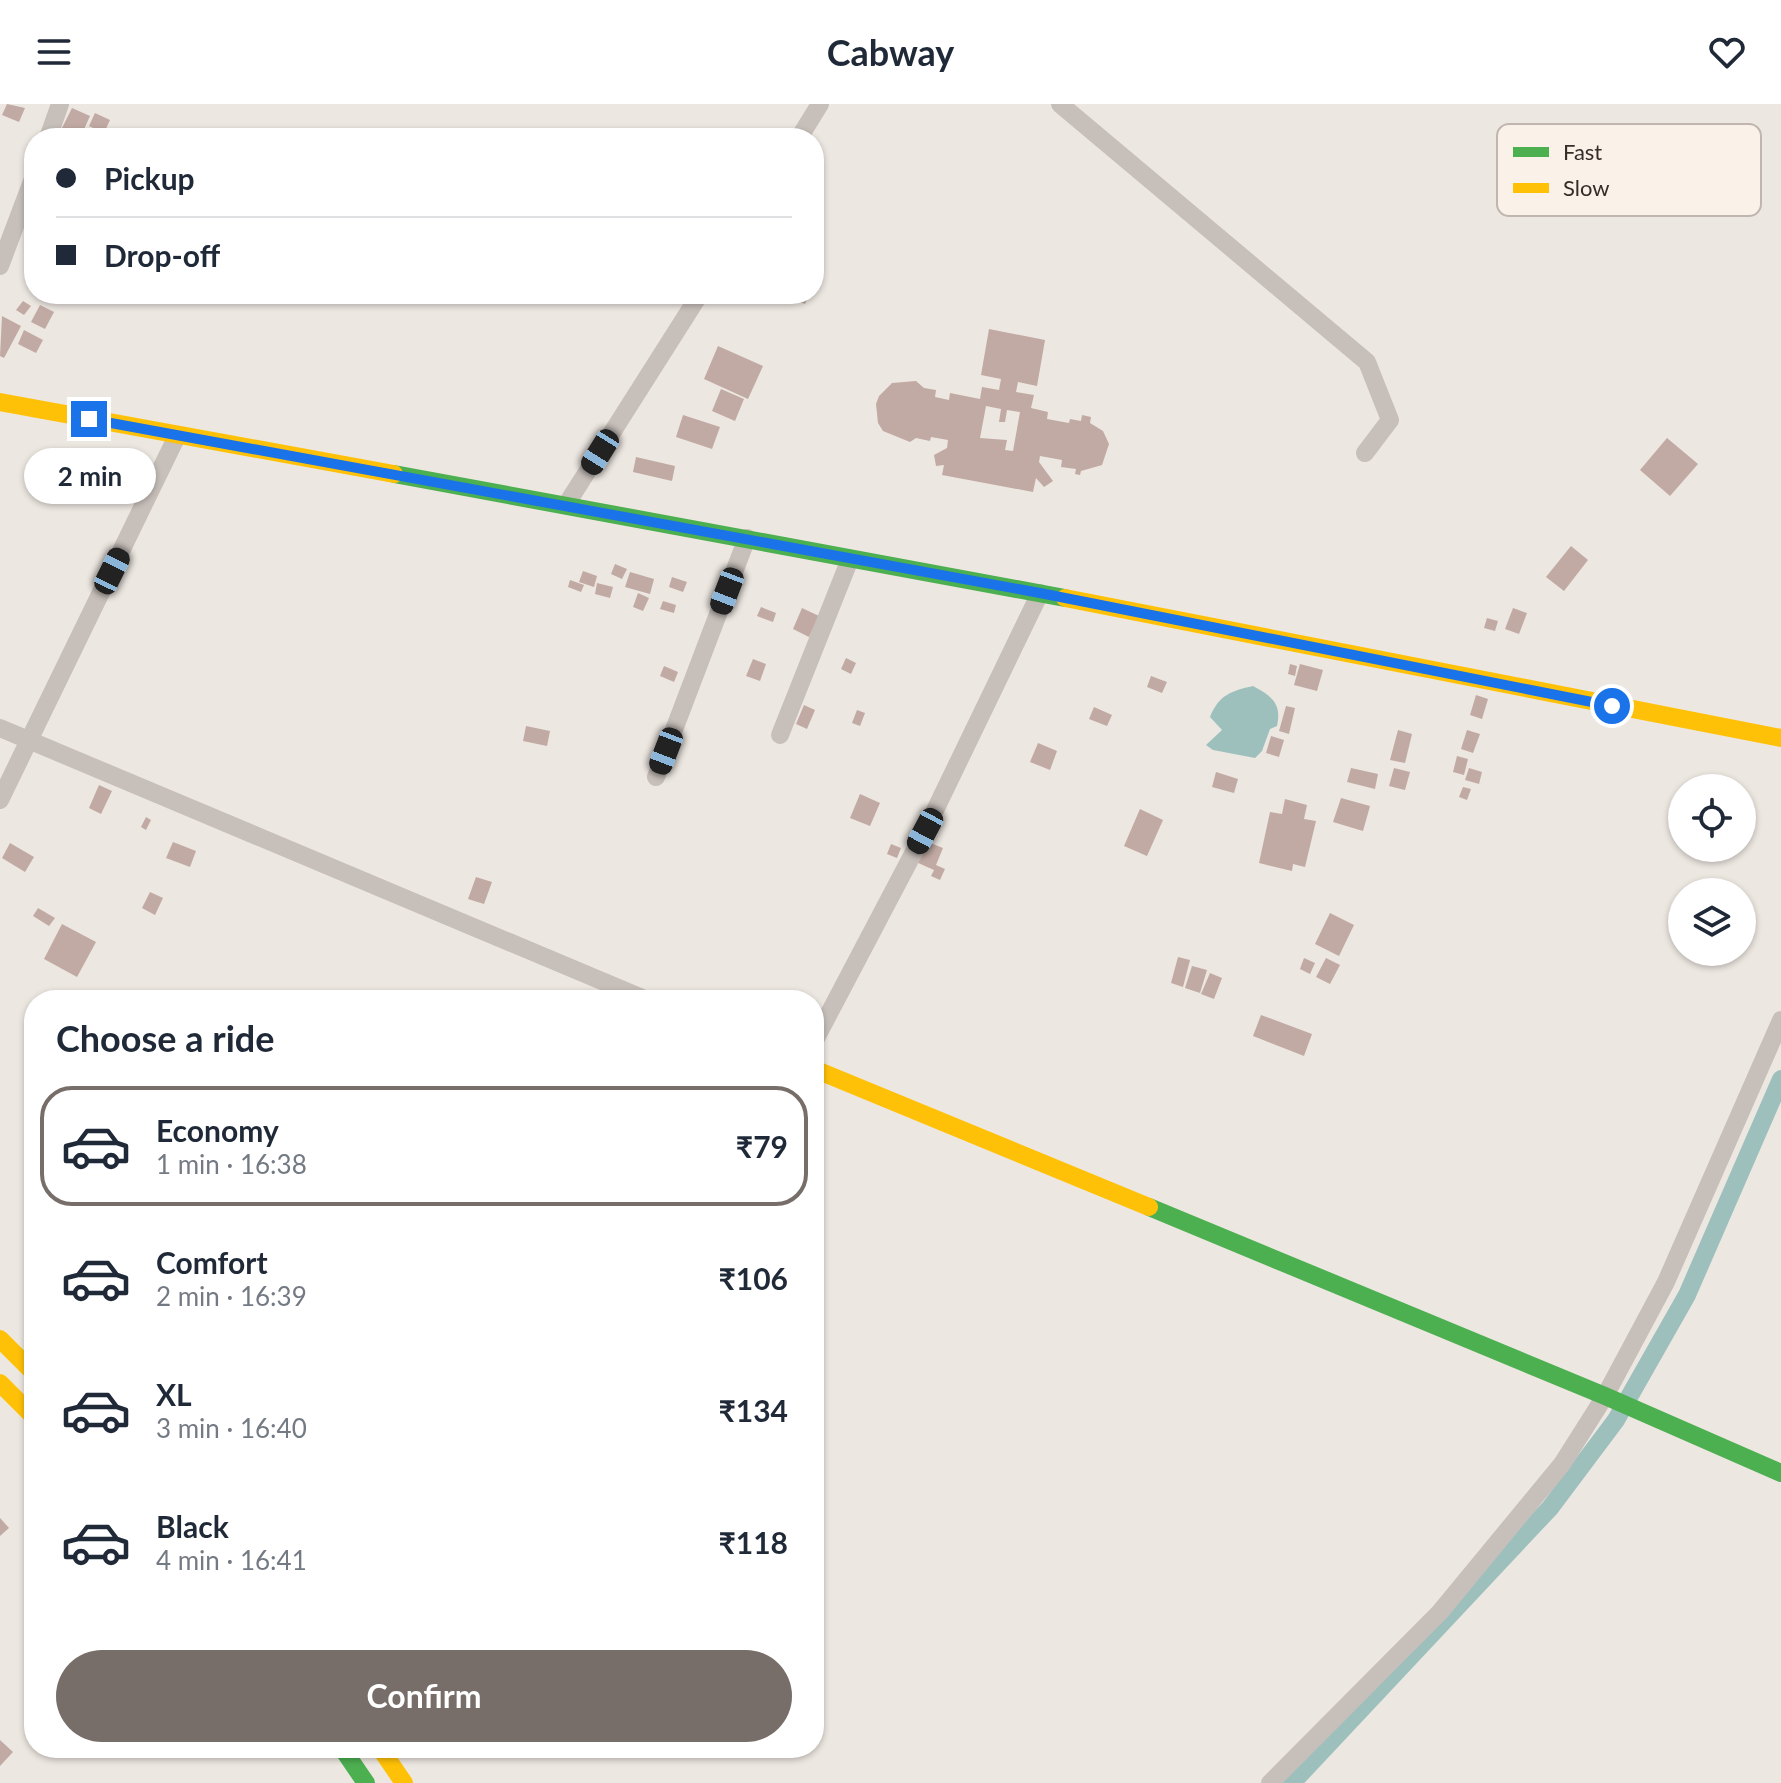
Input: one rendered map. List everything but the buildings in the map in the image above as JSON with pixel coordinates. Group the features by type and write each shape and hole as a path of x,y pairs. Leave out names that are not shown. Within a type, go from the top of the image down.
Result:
{"main road":[{"path":"0,402 1040,593 1781,738"},
{"path":"824,1073 1618,1402 1781,1473"},
{"path":"0,1339 24,1363"},
{"path":"0,1383 24,1407"},
{"path":"349,1758 366,1783"},
{"path":"387,1758 404,1783"}],"street":[{"path":"52,128 60,104"},
{"path":"805,128 820,104"},
{"path":"1060,104 1367,362 1390,420 1365,453"},
{"path":"0,266 24,202"},
{"path":"566,505 694,304"},
{"path":"0,800 177,436"},
{"path":"656,777 747,538"},
{"path":"780,735 850,559"},
{"path":"824,1023 925,831 1040,593"},
{"path":"0,728 623,990"},
{"path":"1270,1783 1440,1612 1562,1464 1618,1402 1666,1282 1781,1020"}],"water":[{"path":"1253,686 1270,697 1278,712 1277,726 1270,729 1262,751 1255,758 1213,750 1206,745 1222,730 1210,717 1217,704 1227,695"}],"waterway":[{"path":"1292,1783 1550,1508 1616,1420 1687,1295 1781,1079"}],"traffic: fast":[{"path":"394,474 1065,598"},
{"path":"1149,1207 1605,1396 1781,1473"},
{"path":"349,1758 366,1783"}],"traffic: slow":[{"path":"0,402 394,474"},
{"path":"1065,598 1781,738"},
{"path":"824,1073 1149,1207"},
{"path":"0,1339 24,1363"},
{"path":"0,1383 24,1407"},
{"path":"387,1758 404,1783"}],"route":[{"path":"89,419 1040,593 1612,706"}]}
